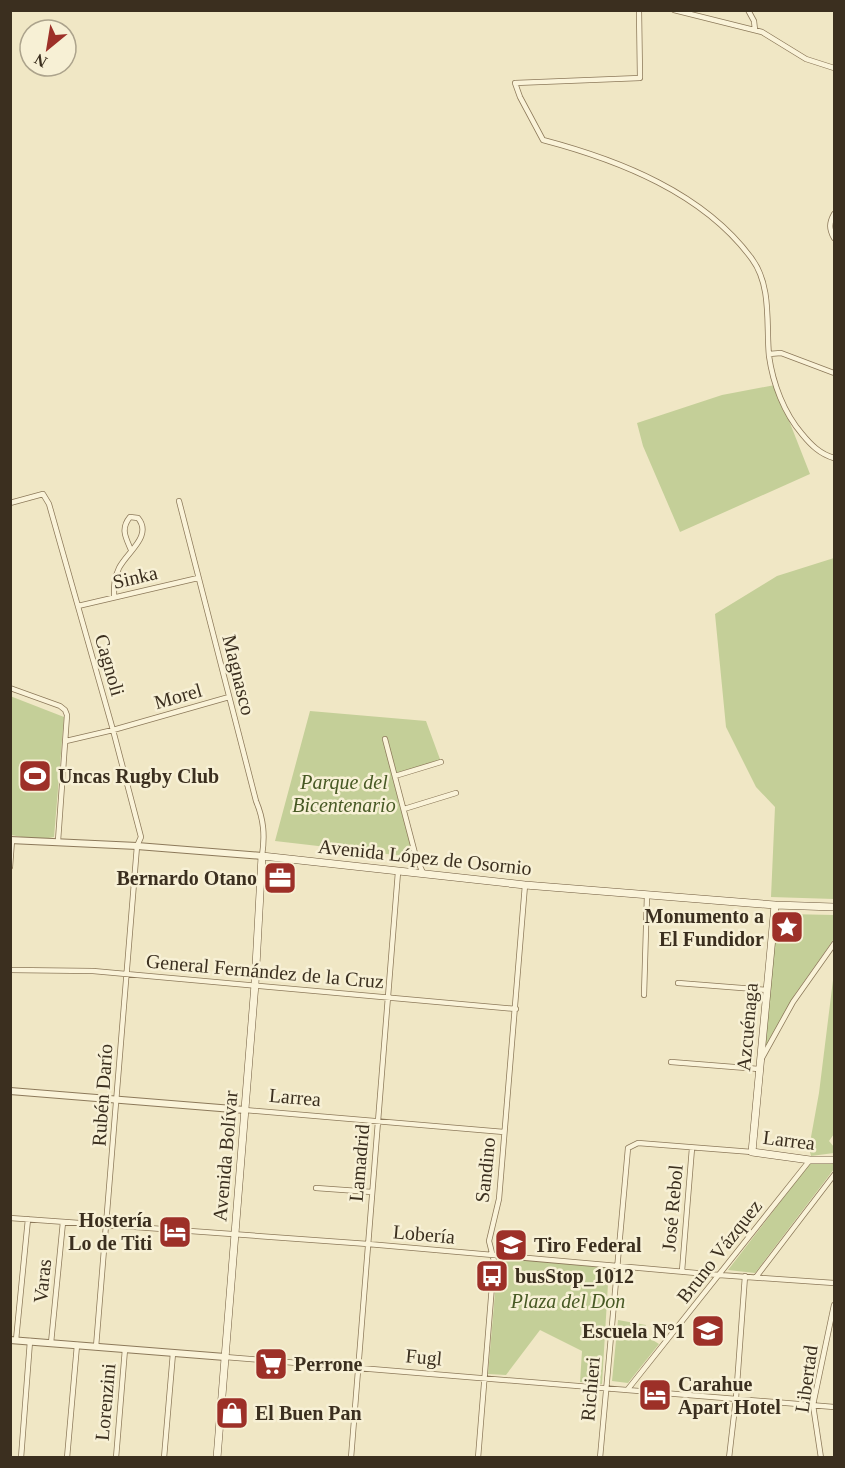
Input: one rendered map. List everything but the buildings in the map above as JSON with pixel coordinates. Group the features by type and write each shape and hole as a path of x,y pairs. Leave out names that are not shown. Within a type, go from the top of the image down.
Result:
{"main road":[{"name":"Avenida López de Osornio","path":"262,856 525,885 775,905 834,906"},
{"name":"Avenida Bolívar","path":"217,1458 255,984 262,856"},
{"name":"Azcuénaga","path":"752,1152 775,905"},
{"name":"Larrea","path":"752,1152 810,1160 834,1160"}],"street":[{"path":"639,10 640,78 515,83 520,97 543,140 597,156 679,193 699,206 726,229 759,270 767,307 769,354 775,385 793,424 813,447 834,458"},
{"path":"674,10 762,32 806,59 834,68"},
{"path":"748,10 754,21 755,30"},
{"path":"834,214 830,222 834,238"},
{"path":"769,354 781,353 834,373"},
{"name":"Cagnoli","path":"10,503 43,494 49,504 141,837 137,846"},
{"name":"Magnasco","path":"179,501 263,823 265,837 262,856"},
{"path":"114,597 116,576 120,567 144,532 143,524 138,518 130,517 125,523 125,536 131,550"},
{"name":"Sinka","path":"78,606 198,578"},
{"path":"10,688 65,710 67,715 58,841"},
{"name":"Morel","path":"66,741 229,697"},
{"path":"385,739 423,873"},
{"path":"395,776 441,762"},
{"path":"404,809 456,793"},
{"path":"10,867 11,840"},
{"name":"Avenida López de Osornio","path":"11,840 137,846 262,856"},
{"name":"Rubén Darío","path":"96,1347 137,846"},
{"name":"Lamadrid","path":"351,1458 398,872"},
{"name":"Sandino","path":"478,1458 493,1254 489,1241 499,1199 525,885"},
{"path":"644,995 647,895"},
{"path":"671,1062 759,1065 793,1002 834,944"},
{"name":"General Fernández de la Cruz","path":"10,970 126,974 516,1009"},
{"path":"678,983 766,990"},
{"name":"Larrea","path":"10,1091 504,1132"},
{"name":"Larrea","path":"632,1145 638,1143 752,1152"},
{"name":"Richieri","path":"600,1458 628,1148 632,1145"},
{"name":"José Rebol","path":"682,1271 692,1148"},
{"name":"Bruno Vázquez","path":"628,1389 810,1160"},
{"path":"756,1277 834,1175"},
{"path":"316,1188 372,1192"},
{"name":"Lobería","path":"10,1218 368,1244 834,1283"},
{"path":"13,1340 28,1219"},
{"name":"Varas","path":"51,1343 63,1222"},
{"path":"729,1458 745,1276"},
{"name":"Libertad","path":"821,1458 813,1406 834,1305"},
{"name":"Fugl","path":"13,1340 834,1407"},
{"path":"21,1458 30,1341"},
{"path":"67,1458 77,1345"},
{"name":"Lorenzini","path":"116,1458 125,1349"},
{"path":"164,1458 173,1353"}],"green space":[{"path":"775,385 810,474 680,532 643,446 637,423 722,395"},
{"path":"834,558 834,899 771,897 775,807 756,787 726,727 715,614 777,576"},
{"name":"Uncas Rugby Club","path":"10,696 64,717 54,837 38,840 11,835"},
{"name":"Parque del Bicentenario","path":"310,711 426,721 441,762 395,777 413,857 275,841"},
{"path":"786,914 834,915 834,939 795,994 765,1051 776,924 780,917"},
{"path":"834,972 834,1134 829,1141 834,1147 834,1153 811,1156 809,1148 819,1093"},
{"path":"811,1162 834,1164 834,1169 755,1273 728,1270"},
{"name":"Plaza del Don","path":"498,1258 609,1267 602,1384 580,1382 582,1351 540,1330 506,1375 488,1374"},
{"path":"618,1320 646,1325 643,1334 659,1344 628,1383 612,1381"}],"place":[{"name":"Uncas Rugby Club","path":"35,776"},
{"name":"Bernardo Otano","path":"280,878"},
{"name":"Monumento a El Fundidor","path":"787,927"},
{"name":"Hostería Lo de Titi","path":"175,1232"},
{"name":"Tiro Federal","path":"511,1245"},
{"name":"busStop_1012","path":"492,1276"},
{"name":"Escuela N°1","path":"708,1331"},
{"name":"Perrone","path":"271,1364"},
{"name":"Carahue Apart Hotel","path":"655,1395"},
{"name":"El Buen Pan","path":"232,1413"}]}
